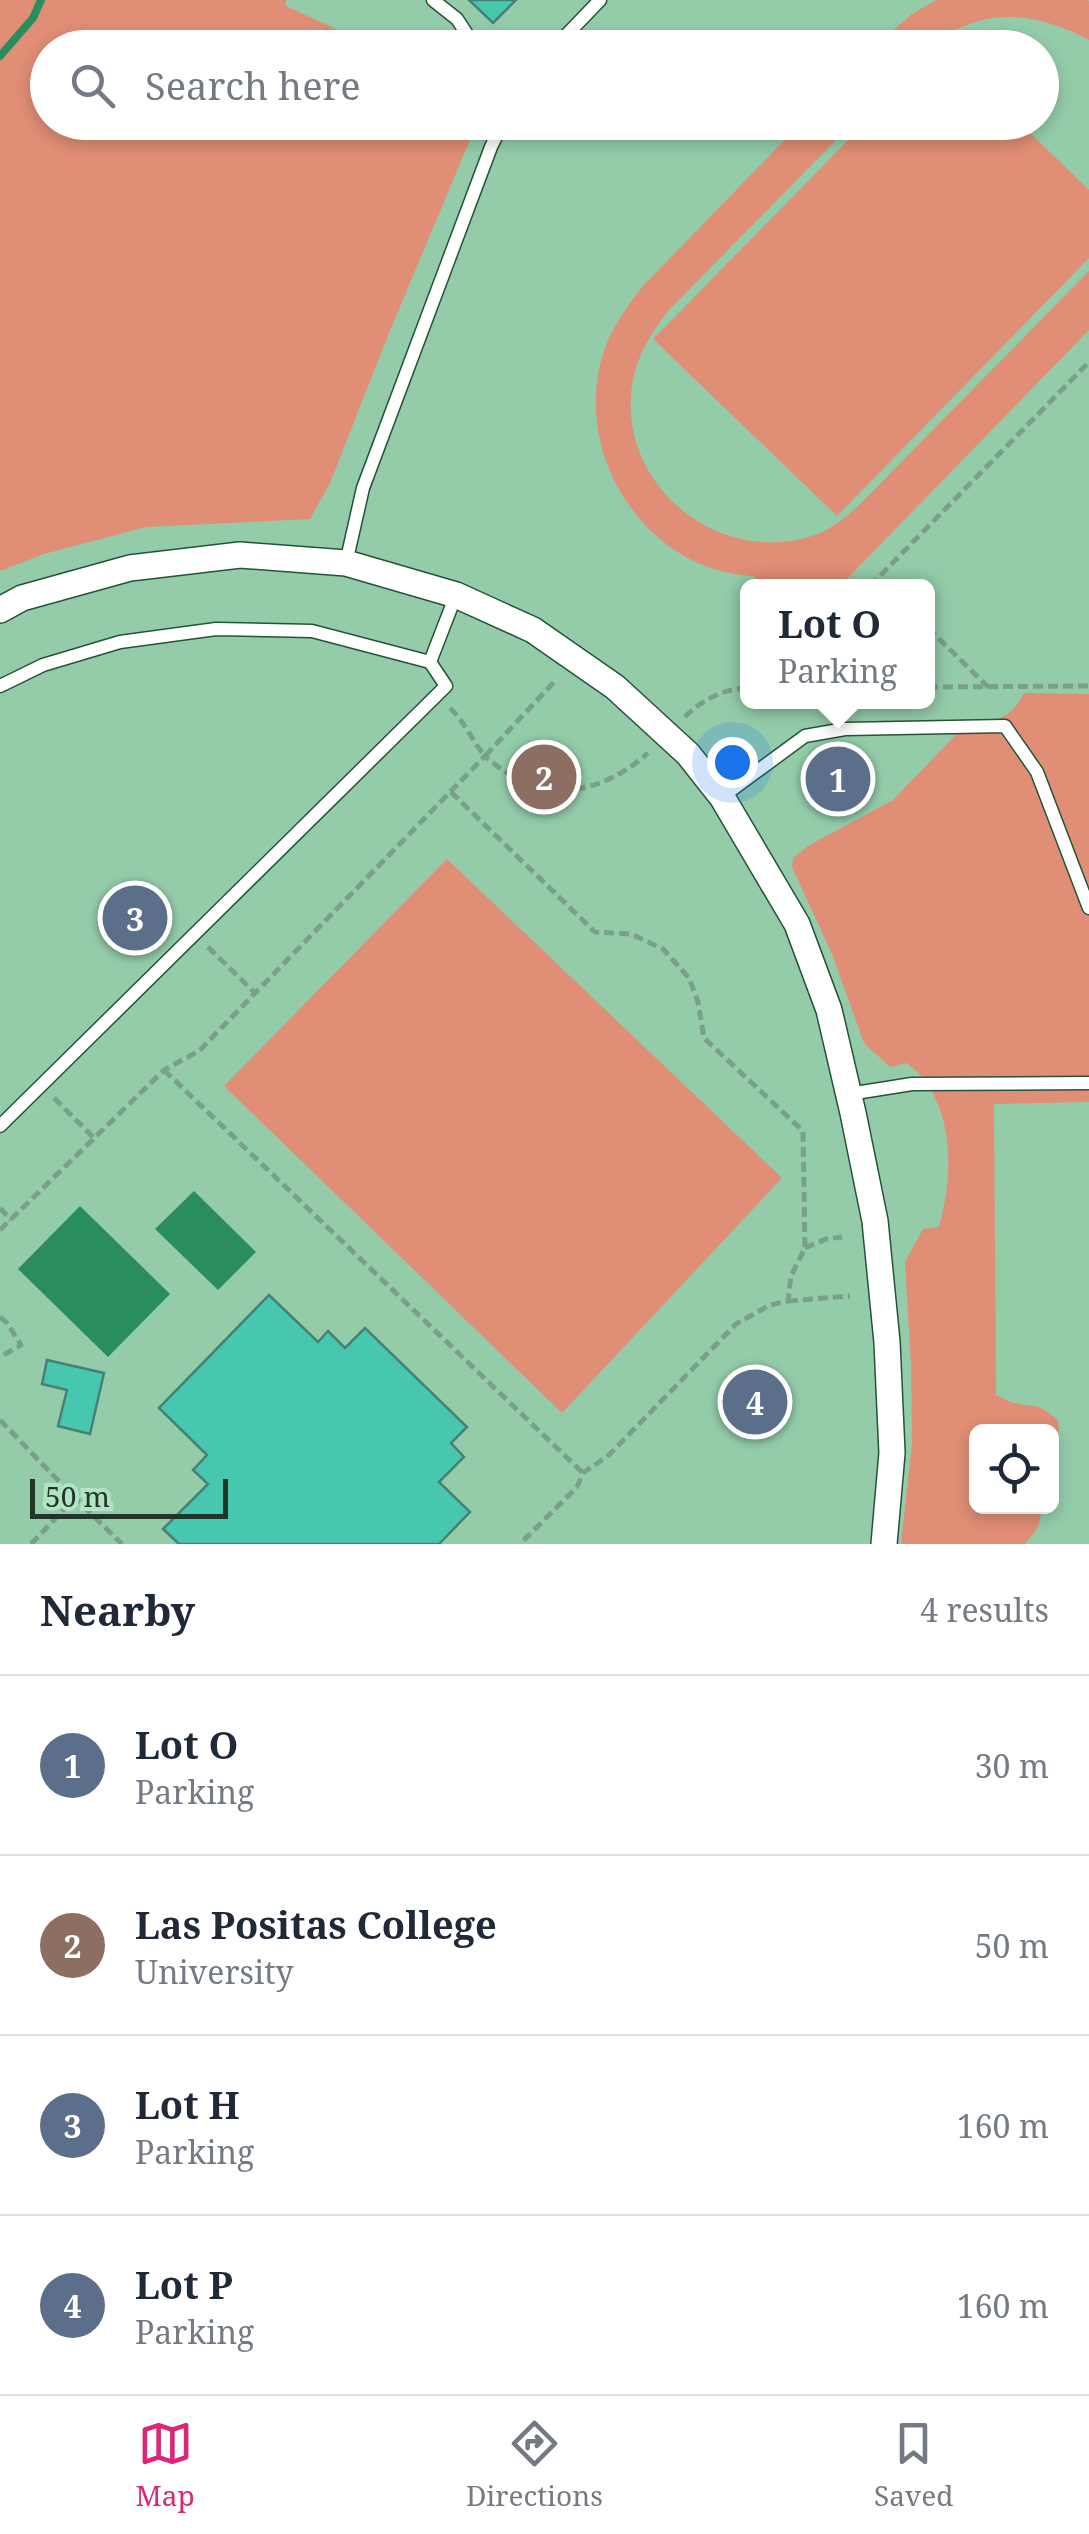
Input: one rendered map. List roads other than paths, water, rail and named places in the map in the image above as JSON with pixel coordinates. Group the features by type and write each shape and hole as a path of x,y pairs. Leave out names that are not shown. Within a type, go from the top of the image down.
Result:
{"street":[{"path":"0,610 22,598 130,568 240,555 346,563 456,596 533,630 615,687 688,754 722,796 797,924 829,1010 874,1221 887,1342 892,1453 884,1544"}],"lane":[{"path":"432,0 457,18 465,30"},
{"path":"568,30 600,0"},
{"path":"346,563 363,488 494,140"},
{"path":"430,662 456,596"},
{"path":"0,686 43,664 120,642 216,629 312,631 430,662 446,686 0,1126"},
{"path":"722,796 805,736 845,729 1005,726 1037,772 1089,908"},
{"path":"849,1094 912,1084 1089,1082"}],"waterway":[{"path":"0,56 33,18 41,0"}],"place":[{"name":"Las Positas College","path":"544,777"},
{"name":"Lot O","path":"838,779"},
{"name":"Lot H","path":"135,918"},
{"name":"Lot P","path":"755,1402"}]}
